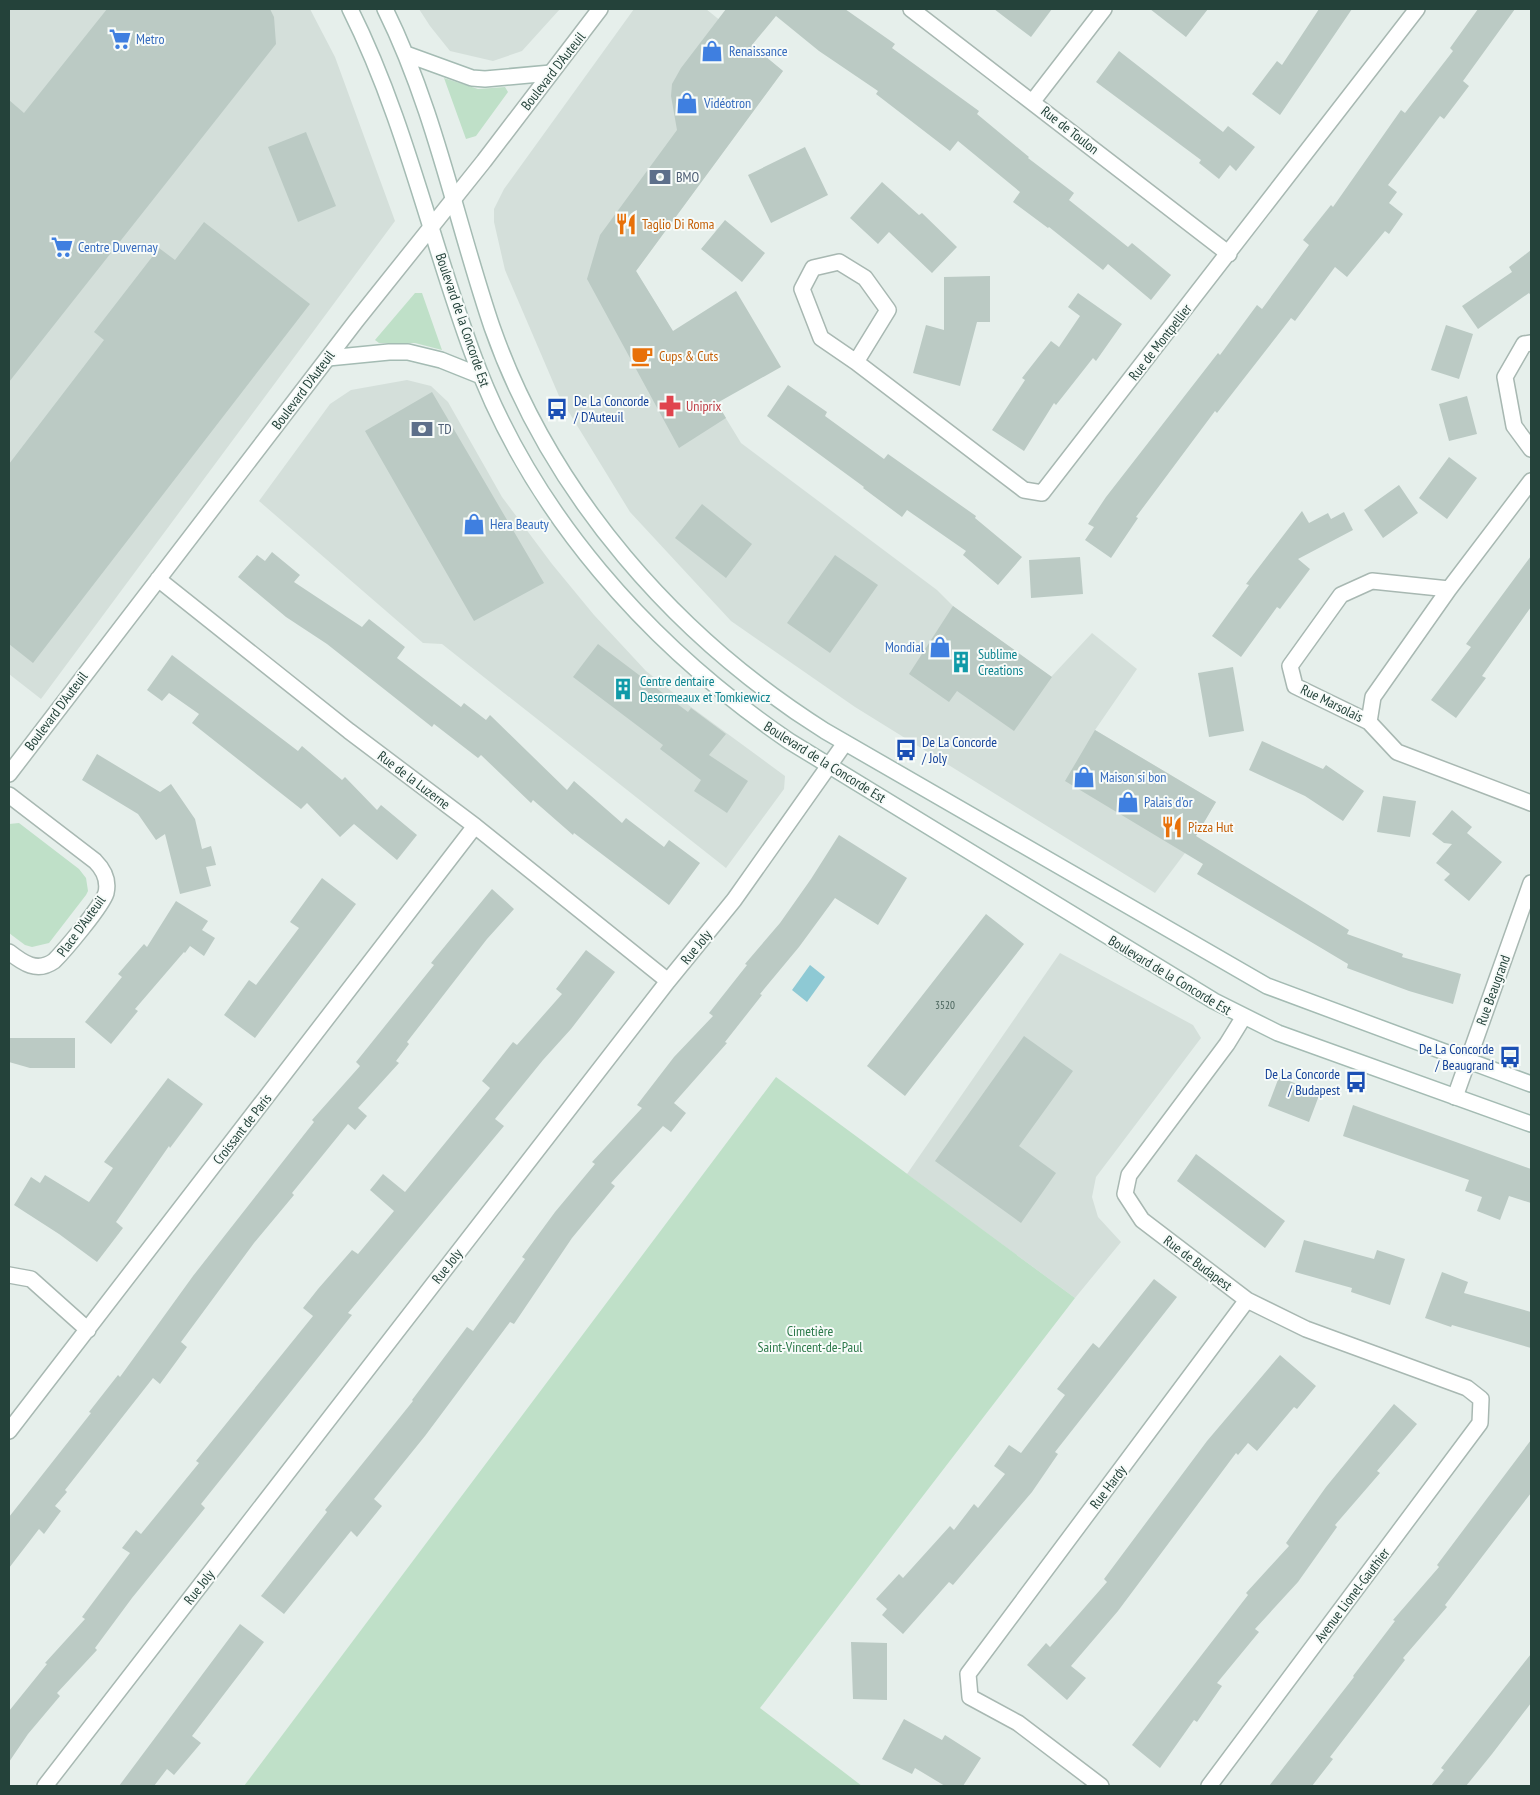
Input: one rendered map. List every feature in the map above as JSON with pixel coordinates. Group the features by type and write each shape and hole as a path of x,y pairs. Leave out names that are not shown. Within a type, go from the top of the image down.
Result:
{"street":[{"name":"Boulevard de la Concorde Est","path":"350,9 387,91 432,226 456,307 481,376 504,425 538,483 581,547 623,598 665,642 714,685 775,732 1190,988 1243,1018 1278,1033 1531,1124"},
{"path":"385,9 406,54 472,78 498,78 551,73"},
{"name":"Boulevard D'Auteuil","path":"9,774 328,358 600,9"},
{"name":"Rue de Toulon","path":"910,9 1033,101 1229,254"},
{"path":"1033,101 1104,9"},
{"name":"Rue de Montpellier","path":"856,362 888,310 865,278 839,262 813,268 802,289 821,338 856,362 1024,490 1042,493 1417,9"},
{"name":"Boulevard de la Concorde Est","path":"406,54 436,136 480,288 506,363 536,424 588,509 632,566 696,632 775,698 845,743 1258,982 1331,1012 1531,1084"},
{"path":"1531,343 1524,344 1505,377 1514,426 1531,449"},
{"path":"328,358 408,352 441,360 481,376"},
{"name":"Rue Marsolais","path":"1449,589 1372,581 1341,596 1290,666 1295,686 1369,722 1373,697 1449,589 1529,490"},
{"name":"Rue de la Luzerne","path":"158,579 349,731 475,826 668,981"},
{"path":"1369,722 1398,752 1531,803"},
{"name":"Rue Joly","path":"45,1786 668,981 734,900 845,743"},
{"name":"Place D'Auteuil","path":"9,795 95,861 103,870 106,886 99,904 54,961 44,966 33,966 9,952"},
{"name":"Croissant de Paris","path":"12,1421 88,1330 475,826"},
{"name":"Rue Beaugrand","path":"1455,1097 1531,883"},
{"name":"Rue de Budapest","path":"1243,1018 1227,1044 1129,1175 1125,1194 1142,1220 1247,1300 1306,1330 1468,1388 1480,1399"},
{"path":"9,1275 31,1279 88,1330"},
{"name":"Rue Hardy","path":"1101,1786 1018,1723 970,1697 968,1674 1247,1300"},
{"name":"Avenue Lionel-Gauthier","path":"1209,1786 1480,1423 1480,1399"}],"shaded area":[{"path":"9,9 310,9 335,57 395,221 41,699 9,674"},
{"path":"419,9 560,9 522,51 493,61 450,51"},
{"path":"634,9 706,9 783,71 636,271 741,443 937,590 953,606 1051,677 1092,633 1137,669 1095,730 1216,802 1185,853 1155,893 855,707 731,621 630,512 559,396 505,270 494,222 494,209 504,189"},
{"path":"407,380 431,386 448,402 502,497 552,564 594,615 646,671 691,707 785,776 784,789 726,868 442,644 423,643 259,501 330,404 351,390"},
{"path":"1060,953 1193,1025 1201,1038 1096,1177 1092,1197 1098,1217 1121,1242 1075,1298 907,1174"}],"green space":[{"path":"444,78 478,89 505,87 508,92 476,136 466,139"},
{"path":"415,293 422,293 442,350 415,343 379,343 375,340"},
{"path":"19,823 79,869 86,878 88,891 49,943 32,947 25,945 9,933 9,824"},
{"name":"Cimetière Saint-Vincent-de-Paul","path":"776,1077 1075,1298 760,1708 862,1786 244,1786"}],"water":[{"path":"810,965 825,977 807,1002 792,990"}],"building":[{"name":"Centre Duvernay","path":"107,9 270,9 274,17 276,44 9,382 9,100 24,113"},
{"path":"726,9 845,9 895,44 892,48 979,111 977,114 1028,158 1074,193 1069,200 1128,247 1132,243 1171,275 1151,300 1108,264 1103,270 1049,227 1013,202 1020,192 958,141 950,151 876,94 878,91 819,51 776,16 752,45 783,71 636,271 673,331 736,291 781,367 717,403 726,418 679,448 587,279 600,235 677,130 671,96 672,84 681,68"},
{"path":"994,9 1052,9 1031,37"},
{"path":"1150,9 1208,9 1186,37"},
{"path":"1319,9 1352,9 1280,115 1252,94 1277,61 1282,65"},
{"path":"1478,9 1515,9 1463,81 1469,86 1444,119 1440,116 1388,185 1397,192 1389,203 1403,214 1389,234 1385,231 1347,277 1335,267 1295,321 1291,318 1217,413 1215,411 1136,517 1138,518 1111,558 1085,540 1094,527 1088,524 1106,497 1218,353 1220,355 1257,305 1262,309 1309,245 1303,240 1331,205 1333,207 1401,110 1405,113 1453,51 1450,48"},
{"path":"1119,51 1223,132 1228,126 1255,147 1236,171 1230,165 1219,179 1199,163 1201,160 1096,82"},
{"path":"306,132 336,206 298,222 268,147"},
{"path":"805,147 828,195 771,223 748,175"},
{"path":"882,182 919,215 922,213 957,247 932,273 889,232 878,244 850,218"},
{"path":"725,220 765,253 742,282 701,249"},
{"name":"Centre Duvernay","path":"204,222 310,304 33,663 9,644 9,464 104,340 94,332 159,248 175,260"},
{"path":"1531,250 1531,296 1529,293 1478,329 1462,306 1512,272 1509,267"},
{"path":"990,276 990,322 977,322 960,386 913,373 926,325 944,330 944,277"},
{"path":"1078,293 1122,324 1096,361 1093,358 1056,405 1054,403 1024,451 992,430 1025,380 1022,378 1051,341 1059,347 1080,316 1068,307"},
{"path":"1446,325 1473,334 1459,379 1431,370"},
{"path":"788,385 827,412 825,416 884,459 888,454 976,516 975,518 1022,557 998,585 963,555 966,551 907,510 902,517 767,416"},
{"path":"432,392 544,583 474,621 365,431"},
{"path":"1467,396 1477,434 1449,441 1439,404"},
{"path":"1449,457 1477,478 1447,519 1419,498"},
{"path":"1399,485 1418,513 1383,538 1364,510"},
{"path":"702,504 752,544 726,578 675,538"},
{"path":"1302,511 1309,523 1328,513 1331,519 1344,512 1353,530 1298,559 1310,569 1280,609 1277,607 1241,657 1212,636 1249,585 1246,584"},
{"path":"272,552 300,575 294,582 362,627 369,619 405,647 397,658 461,707 464,703 486,720 490,715 567,790 574,781 622,823 626,818 664,847 669,840 700,863 669,905 574,833 573,835 533,800 531,803 481,755 478,758 434,724 432,727 327,644 286,617 238,577 257,555 265,561"},
{"path":"835,555 878,585 830,653 787,623"},
{"path":"1531,556 1531,607 1482,676 1486,678 1456,718 1431,700 1471,647 1466,644"},
{"path":"1080,557 1083,594 1031,598 1029,560"},
{"path":"953,606 1052,677 1014,731 957,691 949,702 909,674"},
{"path":"598,644 688,712 691,708 726,734 709,755 748,781 727,813 694,791 701,780 660,749 663,745 573,677"},
{"path":"172,655 298,751 302,746 342,780 345,777 377,810 381,805 417,835 397,860 354,824 340,837 307,803 301,809 192,723 199,714 169,693 162,701 147,690"},
{"path":"1233,667 1244,731 1209,737 1198,673"},
{"path":"1095,730 1216,802 1196,836 1349,930 1347,934 1403,954 1402,957 1461,974 1453,1004 1409,991 1347,968 1348,964 1197,874 1203,864 1065,781"},
{"path":"1262,741 1323,769 1326,765 1364,791 1343,821 1305,796 1249,770"},
{"path":"97,754 160,792 171,784 195,819 202,849 211,846 216,865 206,867 211,886 180,894 165,834 156,840 138,814 82,780"},
{"path":"1383,796 1416,801 1410,837 1377,832"},
{"path":"1452,810 1472,827 1467,833 1502,862 1469,901 1444,880 1450,874 1436,863 1452,844 1444,843 1432,834"},
{"path":"839,835 907,878 878,925 835,898 799,947 760,994 762,995 725,1042 727,1043 674,1103 686,1113 671,1132 663,1126 611,1183 615,1186 572,1238 514,1324 510,1322 425,1436 374,1499 382,1506 357,1537 351,1531 284,1614 261,1596 327,1512 325,1510 413,1401 467,1327 473,1331 525,1259 522,1257 555,1212 595,1164 592,1162 642,1108 637,1105 674,1057 713,1016 709,1013 747,965 745,964 780,923"},
{"path":"322,878 356,904 255,1038 224,1015 249,980 256,985 299,928 290,922"},
{"path":"492,889 514,909 487,939 407,1042 409,1044 396,1061 399,1063 358,1108 367,1116 355,1130 348,1124 292,1193 294,1195 254,1243 181,1342 187,1347 160,1384 153,1378 65,1490 67,1492 55,1506 61,1511 44,1534 39,1529 9,1568 9,1517 91,1413 89,1412 118,1375 120,1377 193,1276 314,1122 312,1120 360,1066 356,1062 434,965 431,963"},
{"path":"176,901 208,921 202,930 215,938 204,956 190,946 184,952 135,1009 138,1011 111,1044 85,1022 122,977 118,974 144,944 147,947"},
{"path":"986,914 1024,944 905,1096 867,1066"},
{"path":"586,950 615,972 571,1029 495,1119 504,1126 348,1313 352,1315 201,1504 205,1508 132,1598 95,1648 97,1650 57,1693 60,1696 28,1734 9,1762 9,1711 47,1664 45,1663 85,1619 82,1617 130,1553 122,1548 136,1530 141,1534 199,1463 196,1461 313,1316 303,1308 318,1289 352,1250 358,1254 394,1211 370,1190 383,1174 405,1192 490,1088 482,1081 513,1042 517,1045 562,994 556,989"},
{"path":"1024,1036 1073,1071 1019,1146 1056,1173 1021,1223 935,1161"},
{"path":"9,1038 75,1038 75,1068 30,1068 9,1062"},
{"path":"1279,1077 1320,1093 1309,1122 1268,1106"},
{"path":"168,1078 203,1104 170,1148 169,1146 116,1222 123,1228 97,1262 59,1234 14,1205 31,1177 40,1183 45,1175 89,1202 113,1168 104,1162"},
{"path":"1353,1105 1531,1169 1531,1203 1509,1196 1500,1220 1477,1211 1482,1197 1465,1191 1469,1180 1343,1136"},
{"path":"1196,1154 1285,1221 1265,1248 1177,1181"},
{"path":"1304,1240 1374,1259 1377,1250 1405,1259 1390,1305 1351,1292 1352,1288 1295,1272"},
{"path":"1442,1272 1468,1282 1464,1293 1531,1312 1531,1348 1452,1325 1451,1327 1425,1318"},
{"path":"1154,1279 1177,1297 1055,1452 1058,1454 1032,1492 953,1585 949,1582 903,1634 882,1615 887,1609 876,1599 899,1574 903,1578 950,1526 954,1530 974,1504 978,1508 1005,1474 994,1466 1009,1445 1021,1453 1065,1395 1057,1389 1093,1343 1099,1348"},
{"path":"1280,1355 1316,1386 1297,1409 1294,1407 1257,1451 1248,1443 1238,1455 1236,1453 1118,1611 1071,1666 1086,1678 1067,1700 1027,1665 1046,1643 1050,1647 1107,1582 1104,1579 1207,1441"},
{"path":"1394,1404 1417,1424 1377,1471 1380,1473 1335,1525 1337,1527 1298,1582 1255,1629 1259,1632 1217,1683 1222,1686 1197,1722 1194,1720 1160,1768 1132,1745 1248,1595 1246,1593 1289,1546 1286,1543 1326,1487"},
{"path":"1531,1440 1531,1493 1445,1605 1447,1607 1403,1658 1405,1660 1330,1757 1333,1759 1312,1786 1269,1786 1354,1677 1395,1621 1393,1620 1439,1567 1437,1565"},
{"path":"240,1624 264,1642 192,1736 201,1743 174,1775 167,1769 154,1786 119,1786"},
{"path":"851,1642 887,1643 887,1700 853,1699"},
{"path":"1531,1654 1531,1703 1466,1786 1431,1786 1444,1770 1441,1768"},
{"path":"904,1719 942,1740 945,1735 981,1758 963,1786 945,1786 915,1768 912,1774 882,1759"}],"place":[{"name":"Metro","path":"120,39"},
{"name":"Renaissance","path":"712,51"},
{"name":"Vidéotron","path":"687,103"},
{"name":"BMO","path":"660,177"},
{"name":"Taglio Di Roma","path":"626,224"},
{"name":"Centre Duvernay","path":"62,247"},
{"name":"Cups & Cuts","path":"642,356"},
{"name":"Uniprix","path":"670,406"},
{"name":"De La Concorde / D'Auteuil","path":"557,409"},
{"name":"TD","path":"422,429"},
{"name":"Hera Beauty","path":"474,524"},
{"name":"Mondial","path":"940,647"},
{"name":"Sublime Creations","path":"961,662"},
{"name":"Centre dentaire Desormeaux et Tomkiewicz","path":"623,689"},
{"name":"De La Concorde / Joly","path":"906,750"},
{"name":"Maison si bon","path":"1084,777"},
{"name":"Palais d'or","path":"1128,802"},
{"name":"Pizza Hut","path":"1172,827"},
{"name":"De La Concorde / Beaugrand","path":"1510,1057"},
{"name":"De La Concorde / Budapest","path":"1356,1082"}]}
